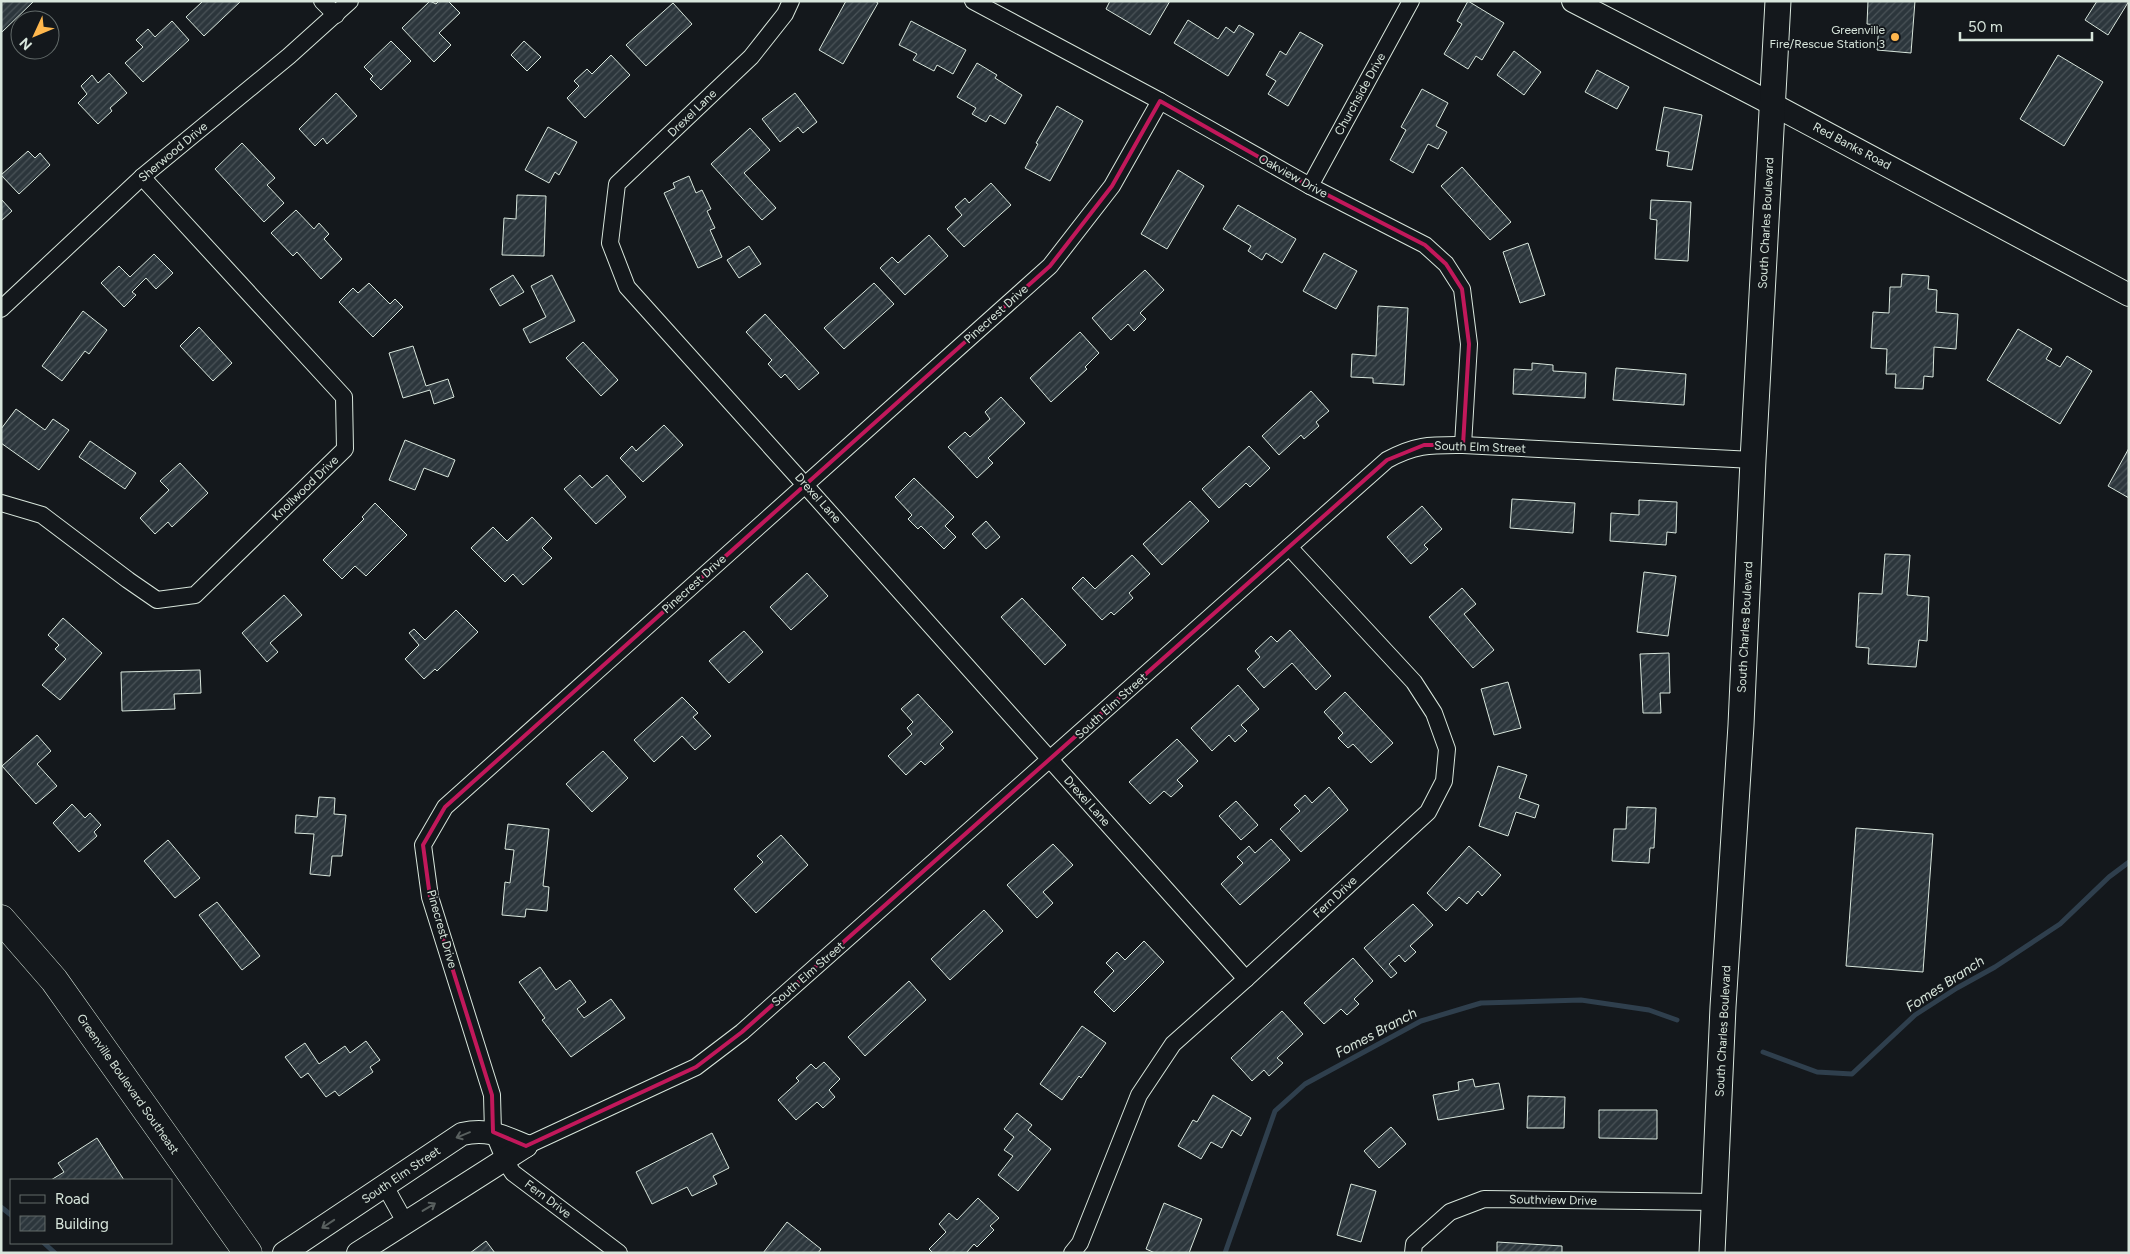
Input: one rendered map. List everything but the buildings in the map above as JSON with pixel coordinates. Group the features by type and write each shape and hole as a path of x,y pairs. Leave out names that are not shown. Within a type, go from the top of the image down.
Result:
{"highway":[{"name":"Greenville Boulevard Southeast","path":"1,920 54,980 248,1253"}],"main road":[{"name":"South Charles Boulevard","path":"1712,1253 1724,998 1741,725 1752,460 1778,1"}],"street":[{"path":"322,1 336,15"},
{"name":"Sherwood Drive","path":"1,309 142,177 336,15 350,1"},
{"name":"Drexel Lane","path":"791,1 785,14 751,57 617,184 610,243 627,287 806,484 1246,979"},
{"name":"Oakview Drive","path":"973,1 1160,101 1310,186 1425,245 1446,264 1462,289 1469,344 1463,445"},
{"name":"Churchside Drive","path":"1310,186 1411,1"},
{"name":"Red Banks Road","path":"1573,1 1772,104 2129,295"},
{"name":"Pinecrest Drive","path":"493,1132 492,1095 430,897 423,844 445,807 1050,266 1112,186 1160,101"},
{"name":"Knollwood Drive","path":"1,503 42,515 157,600 195,595 345,448 344,397 142,177"},
{"name":"South Elm Street","path":"358,1253 526,1146 696,1067 742,1032 1051,760 1387,460 1404,450 1424,445 1463,445 1752,460"},
{"name":"Fern Drive","path":"1072,1253 1080,1243 1139,1095 1173,1044 1428,812 1444,781 1447,749 1434,713 1414,682 1289,547"},
{"name":"South Elm Street","path":"284,1253 462,1134 478,1130 493,1132 526,1146"},
{"name":"Fern Drive","path":"493,1132 505,1161 513,1173 619,1253"},
{"path":"385,1186 405,1222"},
{"name":"Southview Drive","path":"1413,1253 1414,1244 1450,1212 1484,1199 1715,1202"}],"highlighted area":[{"path":"1160,101 1310,186 1425,245 1446,264 1462,289 1469,344 1463,445 1424,445 1387,460 742,1032 696,1067 526,1146 493,1132 492,1095 430,897 423,845 445,807 1050,266 1112,186"}],"waterway":[{"name":"Fomes Branch","path":"1763,1052 1817,1072 1852,1074 1915,1015 1957,988 1995,967 2060,924 2109,877 2129,862"},
{"name":"Fomes Branch","path":"1225,1253 1275,1111 1305,1084 1421,1021 1481,1003 1581,1000 1649,1010 1677,1020"},
{"name":"Fomes Branch","path":"1,1207 10,1214"},
{"name":"Fomes Branch","path":"45,1244 55,1253"}],"place":[{"name":"Greenville Fire/Rescue Station 3","path":"1895,37"}]}
